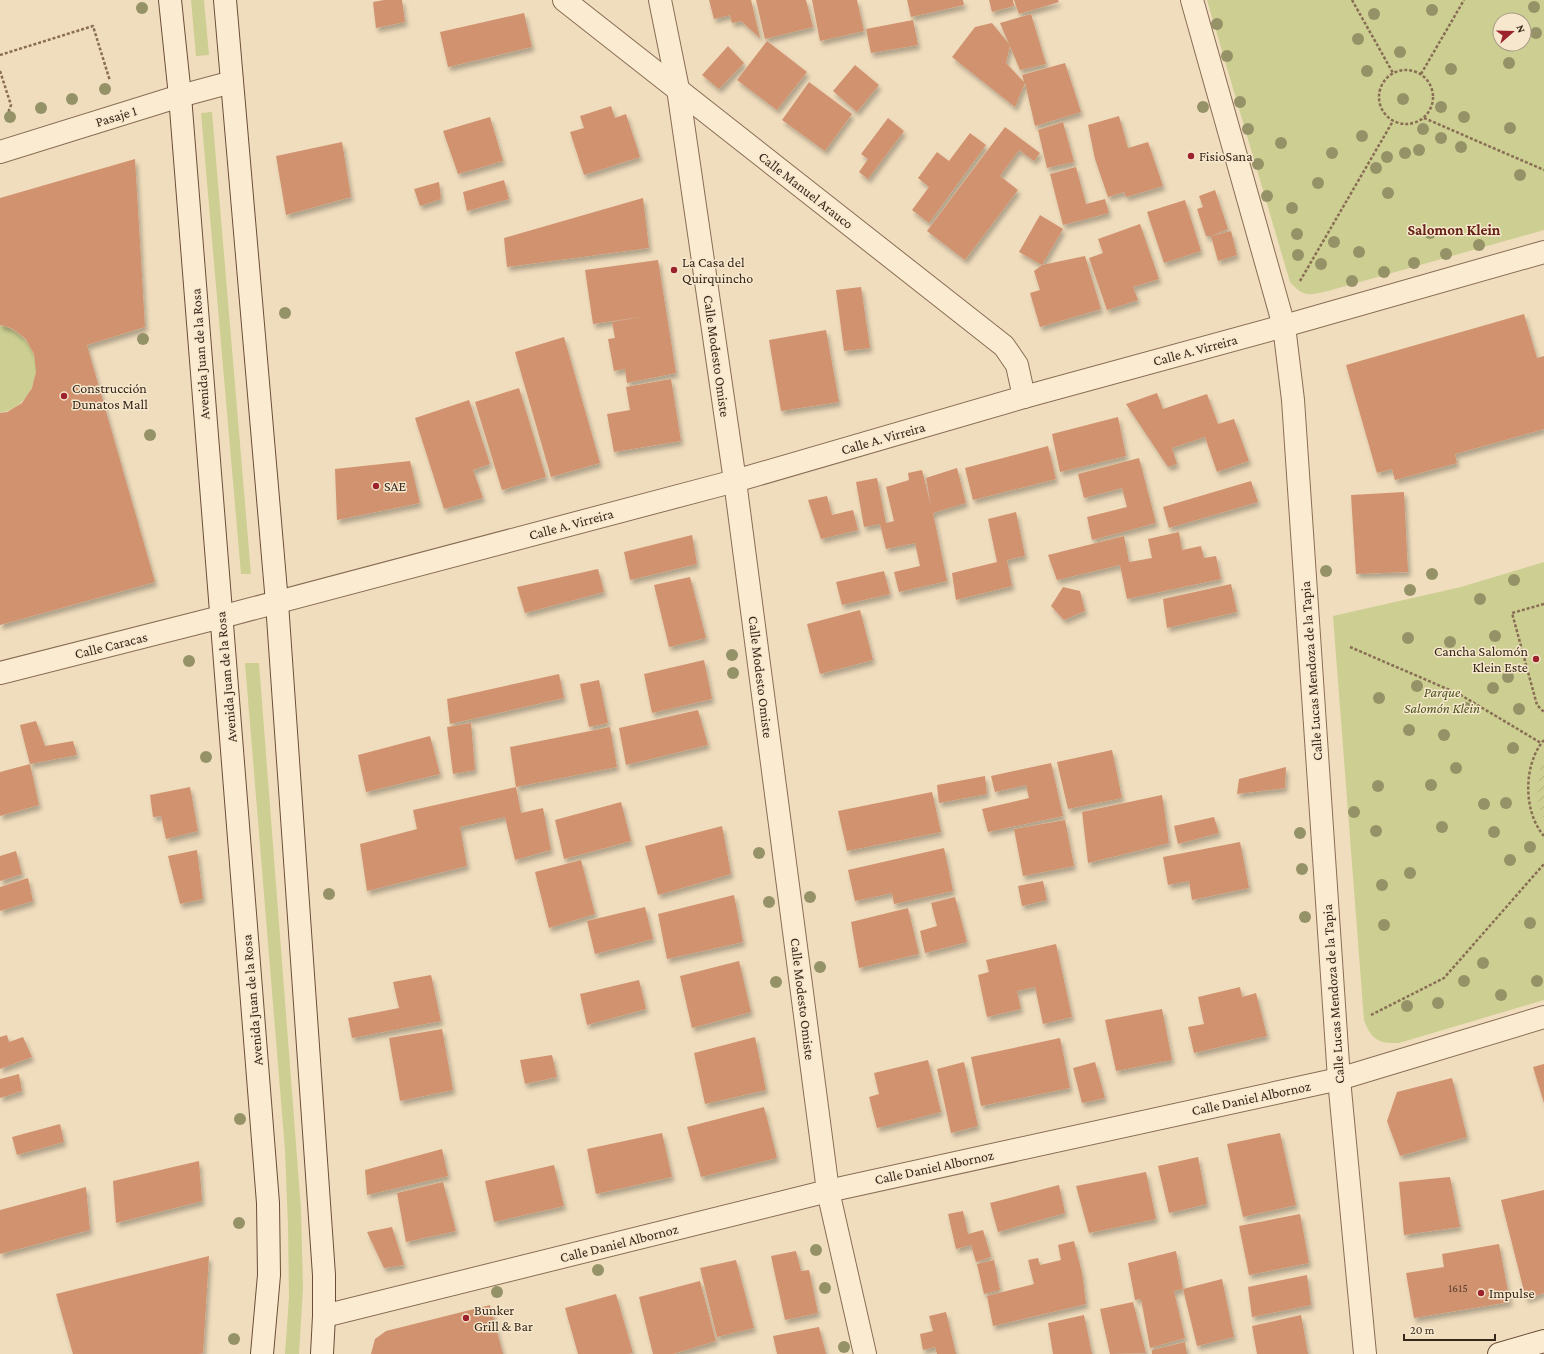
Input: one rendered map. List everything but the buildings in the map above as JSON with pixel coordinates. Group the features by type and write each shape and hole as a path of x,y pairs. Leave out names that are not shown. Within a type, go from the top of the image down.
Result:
{"street":[{"name":"Avenida Juan de la Rosa","path":"170,0 180,96 268,1203 268,1275 262,1354"},
{"path":"225,0 277,603 324,1275 322,1354"},
{"name":"Calle Manuel Arauco","path":"564,0 1004,346 1017,365 1024,397"},
{"name":"Calle Modesto Omiste","path":"660,0 678,89 736,480 828,1190 865,1354"},
{"name":"Calle Lucas Mendoza de la Tapia","path":"1192,0 1284,326 1293,400 1338,1079 1365,1354"},
{"name":"Pasaje 1","path":"0,152 180,96 232,82"},
{"name":"Calle A. Virreira","path":"221,617 736,480 1024,397 1284,326 1544,252"},
{"name":"Calle Caracas","path":"0,673 221,617"},
{"name":"Calle Daniel Albornoz","path":"324,1316 828,1190 1338,1079 1544,1017"},
{"path":"1499,1354 1544,1340"}],"path":[{"path":"1352,0 1392,73"},
{"path":"1421,74 1464,0"},
{"path":"0,55 93,26 110,81"},
{"path":"1407,70 1421,74 1431,87 1433,95 1433,103 1429,111 1424,118 1409,124 1400,124 1393,121 1386,116 1382,109 1379,93 1381,85 1392,73 1407,70"},
{"path":"0,71 11,106 8,113"},
{"path":"1424,118 1544,170"},
{"path":"1300,281 1393,121"},
{"path":"1544,604 1512,613 1537,705 1544,712"},
{"path":"1350,647 1459,694 1541,744"},
{"path":"1544,740 1531,764 1528,788 1531,811 1544,836"},
{"path":"1371,1015 1444,978 1544,864"}],"green space":[{"path":"191,0 204,0 209,55 196,56"},
{"path":"1207,0 1544,0 1544,230 1328,291 1307,294 1299,291 1290,282"},
{"path":"212,112 251,574 241,574 201,113"},
{"path":"0,325 21,336 28,344 36,364 32,386 26,397 21,403 7,411 0,413"},
{"name":"Parque Salomón Klein","path":"1544,562 1544,1000 1399,1043 1381,1041 1376,1039 1369,1032 1364,1020 1333,616 1461,587"},
{"path":"245,663 259,663 301,1209 303,1288 299,1354 285,1354 289,1297 285,1150"},
{"path":"1544,758 1544,818 1539,804 1538,783 1542,761"}],"place":[{"name":"FisioSana","path":"1191,156"},
{"name":"La Casa del Quirquincho","path":"674,270"},
{"name":"Construcción Dunatos Mall","path":"64,396"},
{"name":"SAE","path":"376,486"},
{"name":"Cancha Salomón Klein Este","path":"1536,659"},
{"name":"Impulse","path":"1481,1293"},
{"name":"Bunker Grill & Bar","path":"466,1318"}],"district":[{"name":"Salomon Klein","path":"1454,230"}]}
